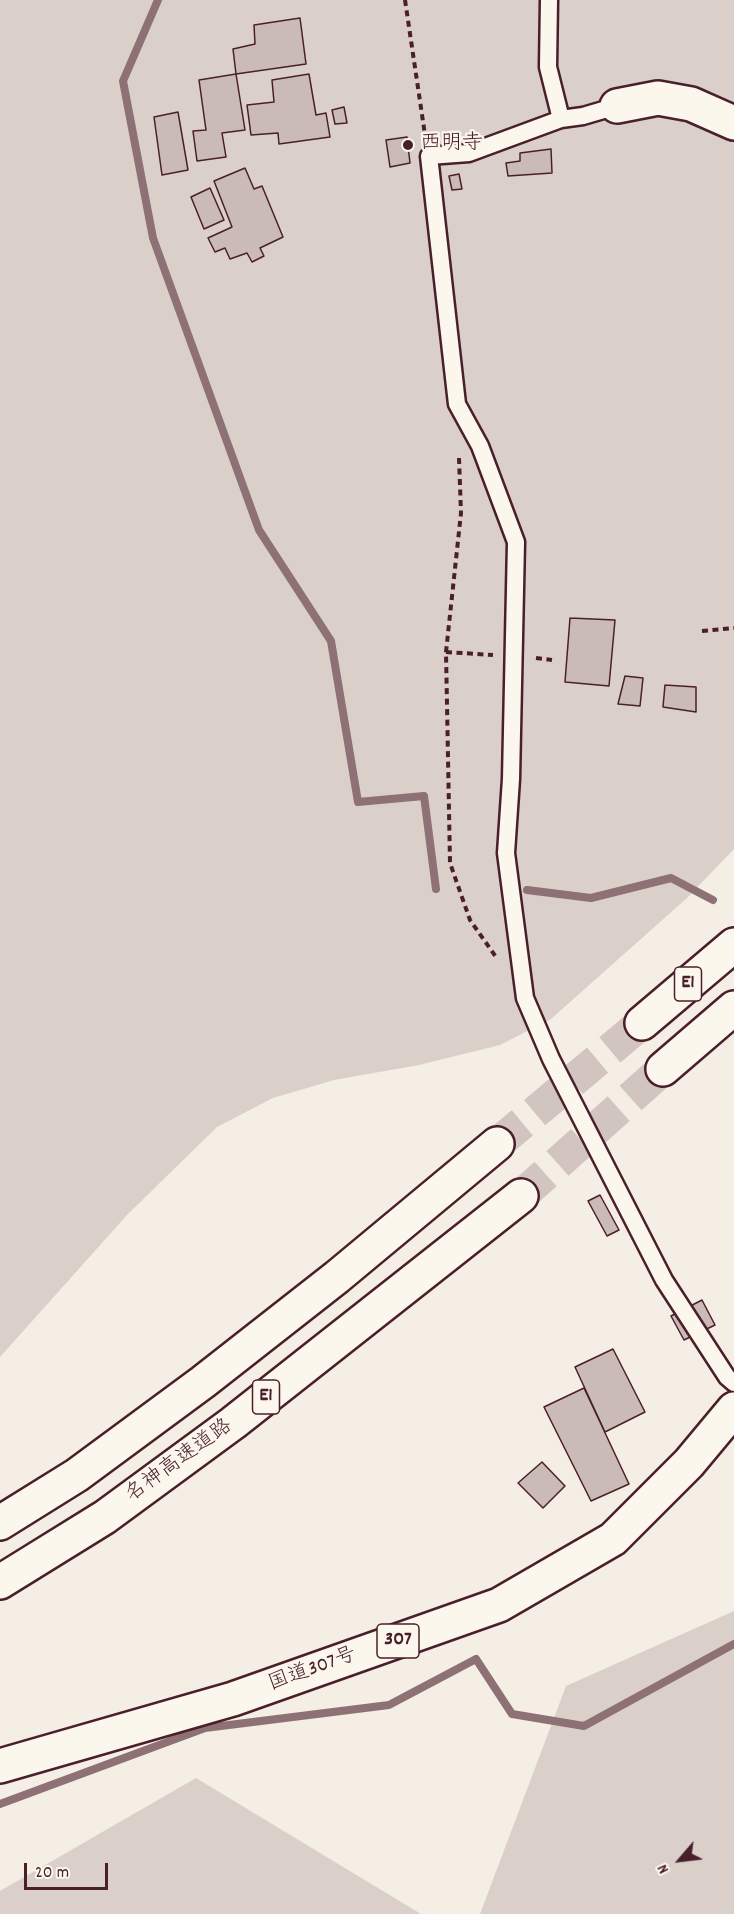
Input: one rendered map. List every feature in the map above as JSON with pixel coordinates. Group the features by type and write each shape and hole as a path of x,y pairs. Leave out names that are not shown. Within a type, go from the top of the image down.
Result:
{"main road":[{"path":"617,106 658,98 691,104 734,123"},
{"name":"E1","path":"642,1023 734,945"},
{"name":"E1","path":"663,1070 734,1008"},
{"name":"E1","path":"0,1523 77,1475 203,1382 337,1277 497,1144"},
{"name":"名神高速道路","path":"0,1582 105,1517 233,1423 521,1196"},
{"name":"国道307号","path":"0,1766 233,1699 500,1605 613,1539 689,1463 734,1409"}],"lane":[{"path":"549,0 548,67 561,119"},
{"path":"617,106 584,116 561,119 469,153 429,156 457,404 480,446 516,542 511,779 506,853 525,999 551,1059 664,1280 727,1377 734,1383"}],"path":[{"path":"405,0 429,156"},
{"path":"457,404 461,513 446,652 450,863 470,920 525,999"},
{"path":"702,631 734,628"}],"shaded area":[{"path":"0,0 734,0 734,849 687,898 551,1019 500,1045 419,1065 334,1080 273,1098 217,1127 127,1215 0,1357"},
{"path":"734,1611 734,1914 480,1914 566,1686"},
{"path":"196,1778 421,1914 0,1914 0,1891"}],"building":[{"path":"300,18 306,64 236,74 233,49 255,44 254,25"},
{"path":"236,74 245,130 222,133 226,157 197,161 193,131 206,130 199,80"},
{"path":"309,74 316,115 326,113 330,137 279,144 278,133 251,135 247,105 274,102 272,80"},
{"path":"344,107 347,123 335,124 332,110"},
{"path":"178,112 188,170 162,175 154,117"},
{"path":"407,137 410,163 390,167 386,140"},
{"path":"551,149 552,173 508,176 506,163 520,161 520,153"},
{"path":"245,168 254,189 262,186 283,237 260,248 264,256 252,262 247,253 230,259 225,248 215,252 208,238 232,227 214,181"},
{"path":"459,174 462,189 452,190 449,176"},
{"path":"210,188 224,220 204,229 191,197"},
{"path":"570,618 615,620 609,686 565,682"},
{"path":"625,676 643,678 640,706 618,704"},
{"path":"665,685 696,687 696,712 663,707"},
{"path":"600,1195 619,1230 607,1236 588,1201"},
{"path":"702,1300 715,1325 684,1340 671,1316"},
{"path":"613,1349 645,1412 605,1432 575,1367"},
{"path":"584,1388 629,1484 591,1501 544,1407"},
{"path":"542,1462 565,1486 543,1508 518,1483"}],"waterway":[{"path":"158,0 123,81 153,238 259,530 331,641 358,802 424,796 436,889"},
{"path":"527,890 591,898 671,878 713,900"},
{"path":"0,1804 205,1728 389,1705 476,1659 512,1714 584,1726 734,1644"}],"tunnel":[{"path":"497,1144 642,1023"},
{"path":"521,1196 663,1069"}],"place":[{"name":"西明寺","path":"408,145"}]}
